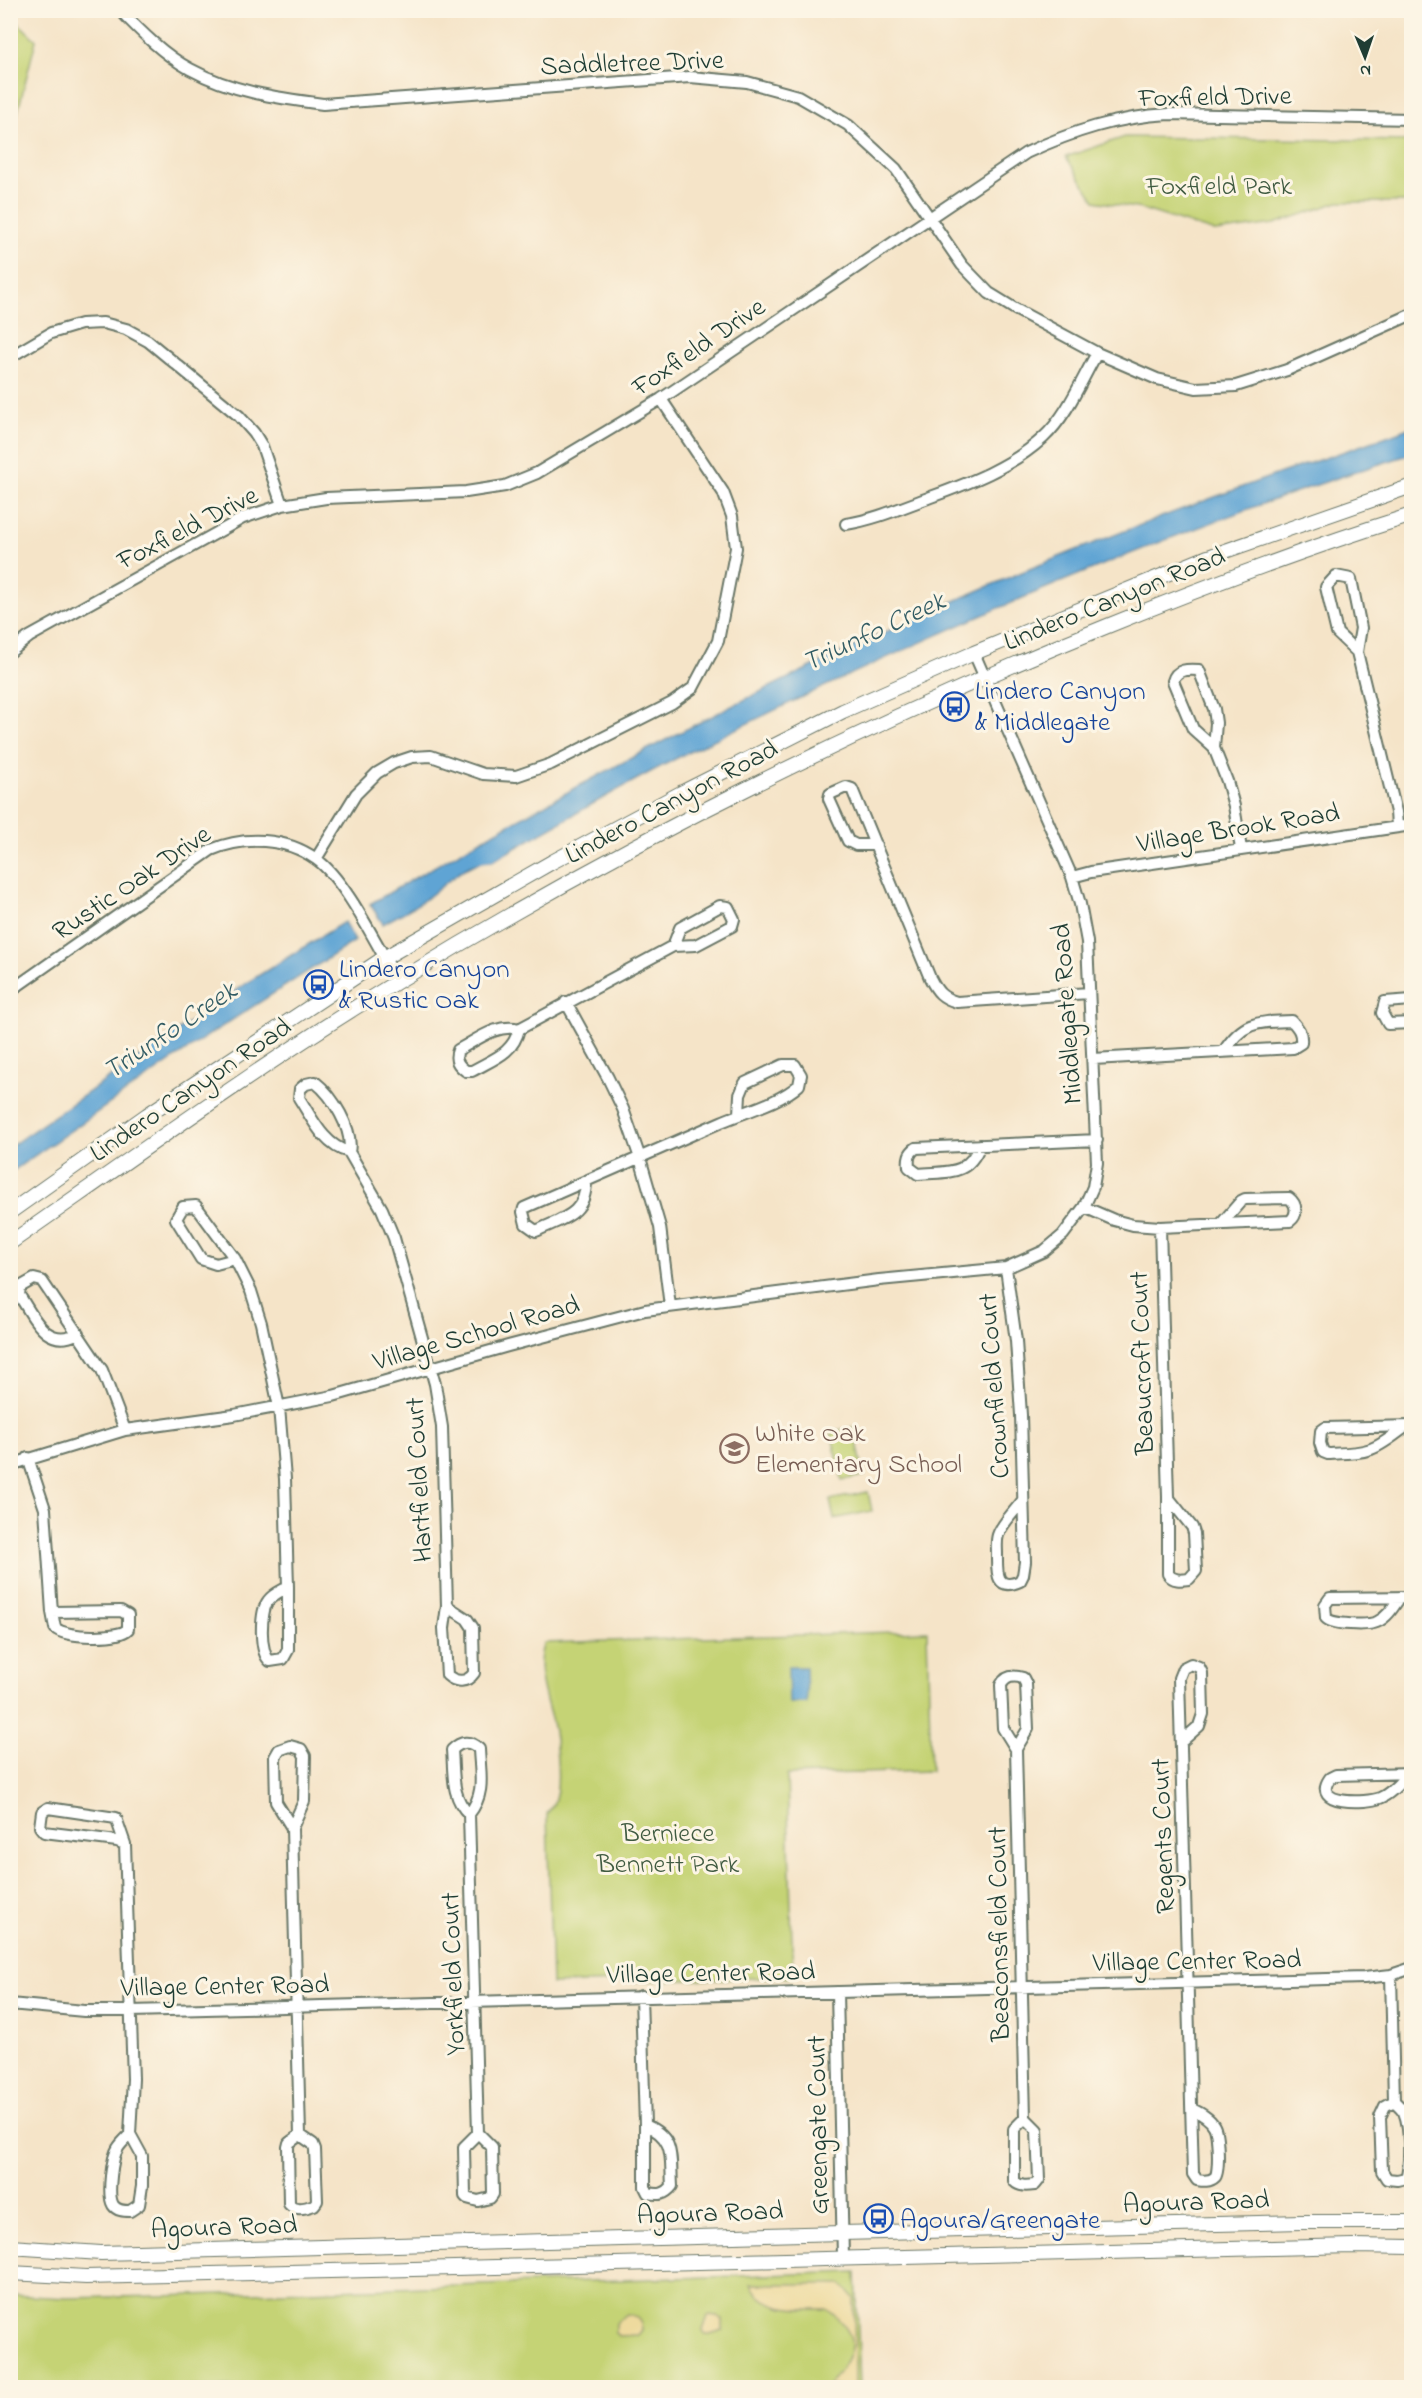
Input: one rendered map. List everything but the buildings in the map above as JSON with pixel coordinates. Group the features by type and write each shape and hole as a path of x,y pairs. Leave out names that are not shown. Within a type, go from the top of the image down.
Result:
{"street":[{"name":"Saddletree Drive","path":"120,10 150,40 189,69 226,86 266,97 323,104 690,77 747,82 798,96 848,126 896,169 962,265 989,293 1096,353 1157,379 1196,388 1236,386 1287,370 1408,316"},
{"name":"Foxfield Drive","path":"10,652 29,637 228,526 282,504 326,498 466,492 505,486 537,473 661,399 1026,153 1091,126 1169,114 1412,119"},
{"path":"10,357 51,333 81,324 103,323 126,329 148,341 239,416 254,433 261,446 282,504"},
{"path":"846,524 867,521 962,486 1009,464 1044,437 1065,410 1096,353"},
{"path":"316,859 356,794 377,773 394,763 412,757 431,756 483,774 516,776 551,764 655,712 693,688 718,641 736,548 732,516 723,492 661,399"},
{"name":"Lindero Canyon Road","path":"10,1212 147,1115 384,958 552,862 681,793 843,711 974,653 1208,557 1412,486"},
{"name":"Lindero Canyon Road","path":"10,1243 266,1064 398,981 610,858 744,788 984,676 1209,585 1351,534 1412,515"},
{"path":"1357,652 1337,633 1326,587 1336,576 1351,579 1361,628 1357,652 1396,812 1397,826"},
{"name":"Middlegate Road","path":"960,1272 1006,1268 1044,1251 1064,1235 1084,1208 1093,1187 1097,1163 1087,942 1080,904 1072,877 974,653"},
{"path":"1215,748 1193,729 1173,681 1178,672 1187,669 1199,670 1214,709 1215,748 1232,798 1241,849"},
{"path":"876,845 856,845 848,841 829,800 830,794 846,787 852,789 876,845 930,978 937,992 945,999 957,1002 1089,993"},
{"name":"Village Brook Road","path":"1072,877 1091,872 1241,849 1412,825"},
{"name":"Rustic Oak Drive","path":"10,991 211,850 228,842 271,841 316,859 333,875 346,894 398,981"},
{"path":"519,1029 508,1026 496,1029 458,1050 455,1056 458,1065 466,1071 472,1071 510,1049 519,1029 566,1002 673,946 696,945 732,926 734,919 728,907 720,906 681,928 673,946"},
{"path":"1412,1000 1385,1002 1382,1013 1388,1024 1412,1023"},
{"path":"566,1002 608,1077 623,1110 640,1158 660,1227 670,1306"},
{"path":"1093,1059 1293,1048 1301,1043 1302,1036 1292,1021 1257,1022 1232,1039 1224,1051"},
{"path":"586,1181 586,1193 582,1204 574,1213 536,1231 526,1224 524,1208 739,1114 791,1092 799,1085 801,1075 795,1065 783,1065 745,1083 740,1095 739,1114"},
{"name":"Hartfield Court","path":"349,1152 339,1150 328,1140 299,1098 300,1089 306,1084 315,1082 323,1088 348,1129 351,1144 349,1152 382,1209 393,1238 431,1368 442,1427 447,1606 444,1628 447,1675 453,1680 464,1681 470,1679 474,1673 473,1628 468,1619 447,1606"},
{"path":"980,1145 975,1159 961,1170 918,1174 909,1167 911,1151 916,1148 980,1145 1097,1140"},
{"path":"1084,1208 1133,1225 1160,1227 1290,1221 1294,1218 1296,1210 1293,1201 1284,1197 1245,1199 1221,1224"},
{"path":"235,1259 216,1264 201,1259 176,1219 183,1207 196,1206 235,1259 251,1291 261,1323 279,1407 285,1479 288,1587 288,1650 287,1656 283,1659 270,1661 263,1651 262,1612 268,1601 288,1587"},
{"name":"Beaucroft Court","path":"1160,1227 1168,1574 1180,1580 1190,1579 1196,1571 1194,1533 1192,1527 1168,1497"},
{"name":"Crownfield Court","path":"1006,1268 1016,1341 1021,1415 1025,1562 1020,1581 1007,1584 997,1576 997,1538 1000,1530 1023,1500"},
{"name":"Village School Road","path":"10,1465 125,1430 279,1407 333,1396 614,1317 670,1306 960,1272"},
{"path":"78,1334 66,1340 54,1337 43,1330 19,1295 21,1287 34,1279 42,1281 78,1334 102,1370 125,1430"},
{"path":"1408,1426 1379,1447 1364,1452 1328,1454 1323,1452 1320,1443 1321,1431 1325,1428 1408,1426"},
{"path":"28,1458 45,1509 52,1612 56,1628 60,1633 70,1636 121,1635 128,1629 128,1615 122,1611 52,1612"},
{"path":"1400,1597 1389,1614 1376,1623 1334,1624 1326,1618 1325,1605 1330,1598 1400,1597 1412,1597"},
{"name":"Regents Court","path":"1181,1742 1198,1726 1203,1714 1202,1673 1199,1667 1191,1664 1183,1668 1179,1678 1193,2174 1197,2180 1214,2179 1218,2173 1218,2135 1208,2119 1192,2109"},
{"name":"Beaconsfield Court","path":"1016,1749 1028,1729 1026,1684 1023,1678 1015,1676 1005,1679 1001,1684 1003,1728 1016,1749 1025,2118 1037,2130 1039,2180 1035,2185 1026,2186 1018,2185 1014,2181 1014,2129 1025,2118"},
{"name":"Yorkfield Court","path":"469,1814 460,1806 456,1798 452,1750 464,1742 473,1743 479,1749 481,1794 469,1814 478,2133 492,2147 493,2194 490,2198 478,2201 465,2196 464,2147 478,2133"},
{"path":"292,1828 276,1802 274,1757 279,1750 290,1746 301,1749 305,1756 304,1801 292,1828 300,2135 288,2147 289,2204 302,2208 314,2205 317,2201 315,2149 313,2144 300,2135"},
{"path":"1410,1773 1382,1798 1372,1800 1338,1801 1329,1794 1326,1788 1330,1778 1336,1775 1410,1773"},
{"path":"125,1844 44,1832 40,1827 42,1812 48,1808 116,1818 125,1844 133,2079 130,2134 142,2156 139,2205 130,2211 121,2211 113,2205 111,2171 116,2150 130,2134"},
{"name":"Village Center Road","path":"10,2004 84,2011 131,2011 1364,1978 1391,1975 1412,1968"},
{"path":"1391,1975 1394,2101 1402,2108 1406,2120 1409,2168 1406,2178 1397,2180 1387,2179 1382,2171 1381,2160 1380,2117 1385,2106 1394,2101"},
{"name":"Greengate Court","path":"837,1992 843,2258"},
{"path":"641,1996 645,2187 648,2193 659,2195 668,2192 672,2186 669,2146 665,2136 645,2125"},
{"name":"Agoura Road","path":"10,2247 100,2253 842,2232 1301,2222 1412,2222"},
{"name":"Agoura Road","path":"10,2273 86,2277 1353,2246 1412,2247"}],"green space":[{"path":"11,16 36,40 11,138"},
{"name":"Foxfield Park","path":"1125,137 1411,141 1411,202 1338,202 1274,224 1215,232 1142,209 1095,201 1066,157"},
{"path":"854,1427 864,1476 842,1480 831,1432"},
{"path":"868,1492 872,1511 834,1519 830,1500"},
{"name":"Berniece Bennett Park","path":"927,1631 931,1771 787,1775 793,1977 552,1984 547,1814 556,1795 557,1774 554,1729 544,1693 540,1662 544,1643"},
{"path":"856,2272 860,2387 11,2387 10,2295 66,2298 162,2296"}],"sand":[{"path":"751,2284 841,2284 854,2298 855,2387 828,2386 844,2364 851,2347 851,2338 847,2329 839,2320 827,2309 784,2307 774,2304 765,2300"},
{"path":"627,2314 640,2321 642,2330 638,2335 619,2336 615,2333 615,2323"},
{"path":"708,2316 723,2320 723,2330 705,2334 703,2330"}],"water":[{"path":"1411,427 1411,454 1318,484 1134,552 1043,589 864,668 662,766 492,861 464,869 424,900 383,924 370,904 610,769 855,646 938,608 1086,546"},
{"path":"344,922 355,941 204,1038 11,1172 11,1146 245,984"},
{"path":"788,1667 806,1667 807,1703 789,1703"}],"place":[{"name":"Lindero Canyon & Middlegate","path":"954,706"},
{"name":"Lindero Canyon & Rustic Oak","path":"318,984"},
{"name":"White Oak Elementary School","path":"734,1448"},
{"name":"Agoura/Greengate","path":"879,2219"}],"water label":[{"name":"Triunfo Creek","path":"873,630"},
{"name":"Triunfo Creek","path":"169,1029"}]}
